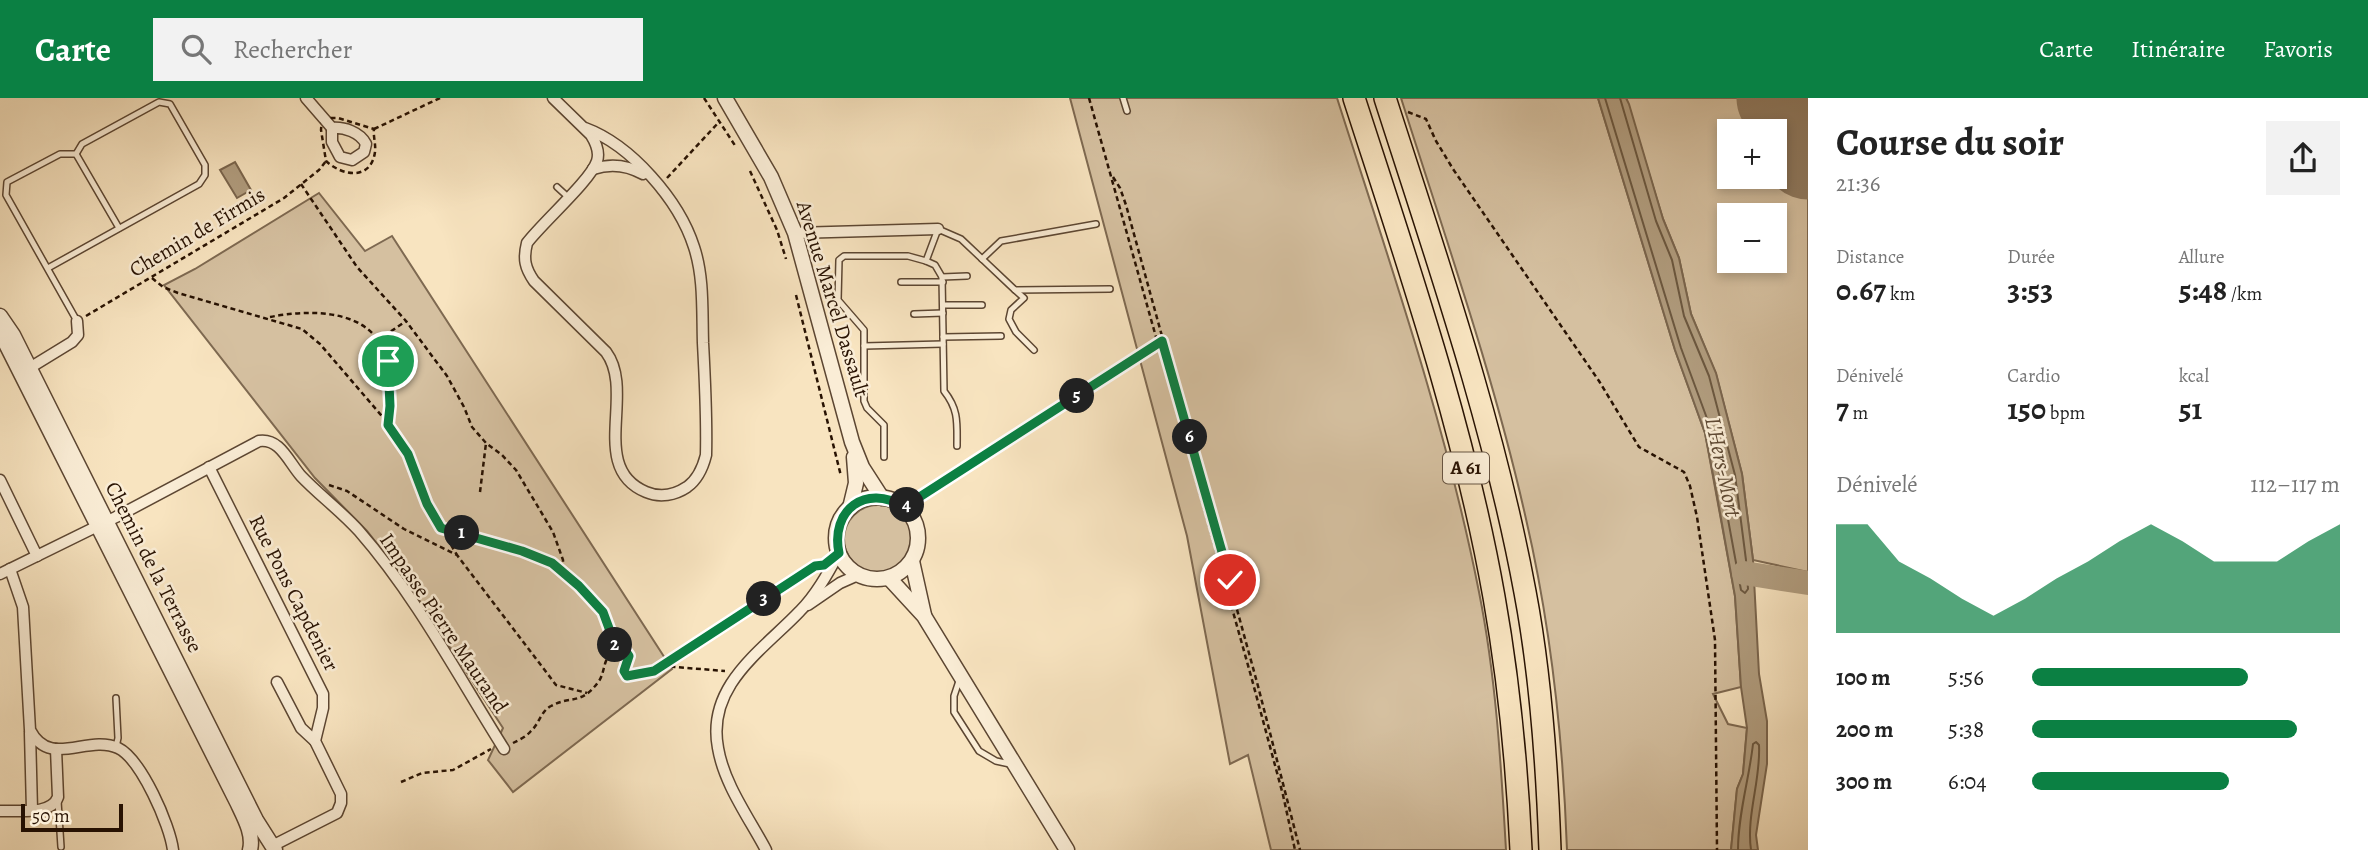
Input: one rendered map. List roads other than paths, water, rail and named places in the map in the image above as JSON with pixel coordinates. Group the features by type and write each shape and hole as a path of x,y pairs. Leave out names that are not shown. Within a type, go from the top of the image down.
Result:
{"highway":[{"name":"A 61","path":"1354,98 1428,330 1460,444 1484,546 1510,700 1521,850"},
{"name":"A 61","path":"1388,108 1476,386 1526,593 1542,726 1550,850"}],"street":[{"path":"306,98 331,128"},
{"path":"553,98 596,141 598,157 593,169 527,243 525,269 609,356 615,374 616,453 620,469 636,487 664,496 686,488 697,477 704,463 706,433 698,265 685,223 659,187 609,139 585,128"},
{"name":"Avenue Marcel Dassault","path":"724,98 771,177 795,233 852,442 862,467 883,498"},
{"path":"593,169 602,166 624,166 644,175 659,187"},
{"path":"795,233 938,229"},
{"name":"Chemin de la Terrasse","path":"0,316 13,335 25,371"},
{"path":"25,371 72,342 78,335 77,321"},
{"name":"Chemin de la Terrasse","path":"0,332 25,371 272,845"},
{"name":"Impasse Pierre Maurand","path":"209,467 259,441 275,443 302,476 359,531 407,595 505,746"},
{"name":"Avenue Marcel Dassault","path":"839,553 837,529 850,508 856,483 852,442"},
{"path":"32,810 23,607 5,572 209,467"},
{"name":"Rue Pons Capdenier","path":"209,467 323,694 323,708 315,741"},
{"path":"0,480 37,556"},
{"path":"802,609 839,553 846,566 858,575 873,579 888,578 902,571 912,561 918,547 918,533 913,518 904,507 883,498 860,501 850,508"},
{"name":"Chemin de la Terrasse","path":"103,523 237,802 247,824 251,847"},
{"path":"912,561 924,617"},
{"path":"766,850 731,784 718,748 719,714 725,695 738,671 802,609 858,575"},
{"path":"888,578 924,617 1067,850"},
{"path":"272,845 337,813 341,803 341,794 315,741 301,728 277,682"},
{"path":"30,730 36,741 44,747 116,747 126,754 138,768 169,828 173,850"},
{"path":"0,811 48,809 56,804 56,749"},
{"name":"Chemin de la Terrasse","path":"251,847 257,839 272,845"}],"lane":[{"path":"1123,98 1127,111"},
{"path":"48,268 199,184 205,175 205,164 170,104 159,102 82,144 76,153"},
{"path":"76,153 60,153 7,182 6,195 77,321"},
{"path":"76,153 119,228"},
{"path":"557,187 568,197"},
{"path":"982,259 1001,241 1096,224"},
{"path":"926,261 938,229 961,239 1024,298 1011,310 1009,319 1016,332 1034,350"},
{"path":"884,457 884,425 867,408 864,401 862,325 838,300 839,260 844,256 908,256 926,261 940,270 944,391 954,403 957,413 957,446"},
{"path":"901,282 967,276"},
{"path":"1015,290 1110,289"},
{"path":"943,305 982,305"},
{"path":"914,314 943,313"},
{"path":"943,337 1001,336"},
{"path":"864,346 943,344"},
{"path":"960,675 954,696 954,712 984,756 1015,765"},
{"path":"116,698 116,747"},
{"path":"58,797 61,847"}],"water":[{"name":"L'Hers-Mort","path":"1598,98 1626,98 1629,104 1663,219 1679,258 1691,314 1716,373 1742,474 1753,560 1759,674 1767,721 1767,764 1756,835 1758,850 1731,850 1747,728 1741,687 1735,596 1705,433 1675,350"},
{"path":"235,162 251,190 237,198 220,170"}],"waterway":[{"path":"1744,573 1808,583"}]}
